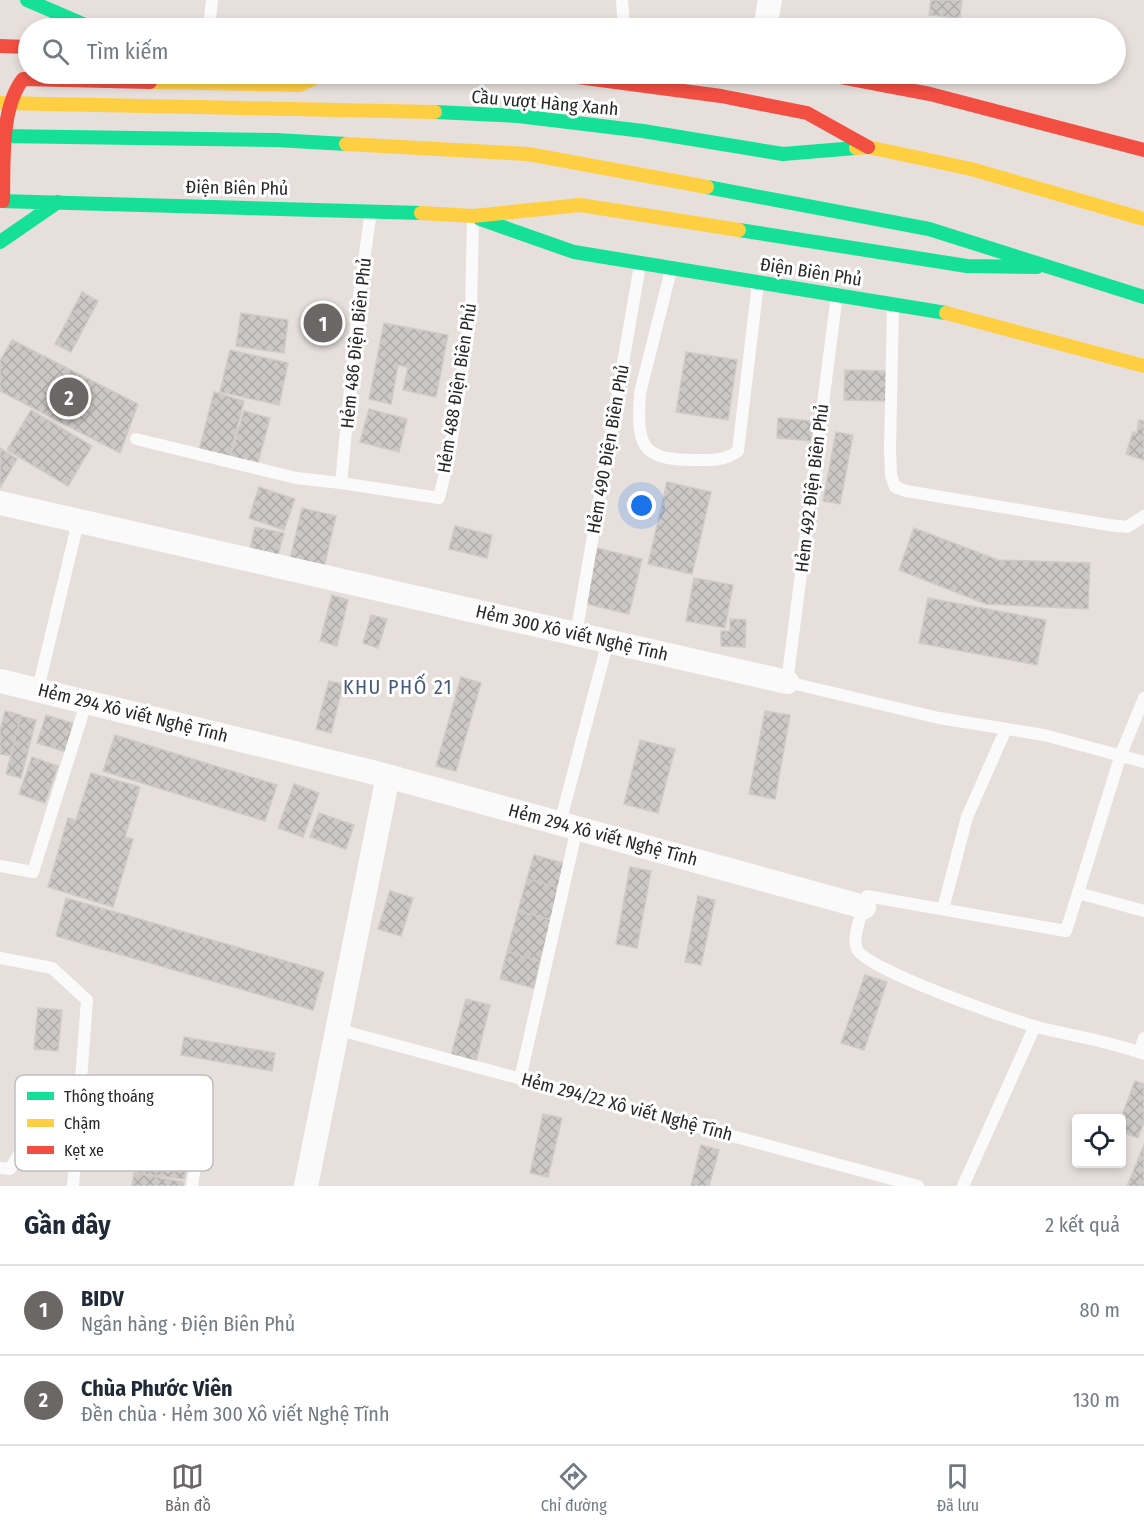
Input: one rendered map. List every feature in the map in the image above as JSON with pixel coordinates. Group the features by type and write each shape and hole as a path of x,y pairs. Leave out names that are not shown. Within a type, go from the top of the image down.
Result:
{"main road":[{"path":"27,0 69,18"},
{"path":"0,46 18,47"},
{"path":"1,201 6,106 12,88 18,83"},
{"path":"254,84 302,84"},
{"path":"630,84 721,96 807,113 868,147 971,169 1144,219"},
{"path":"878,84 930,94 1144,150"},
{"name":"Cầu vượt Hàng Xanh","path":"0,103 358,110 518,116 643,131 783,153 868,147"},
{"name":"Điện Biên Phủ","path":"0,136 276,140 528,154 929,229 1144,297"},
{"name":"Điện Biên Phủ","path":"1,201 371,210 473,216 580,205 967,266 1051,268"},
{"path":"0,242 58,202"},
{"name":"Điện Biên Phủ","path":"473,216 574,252 954,314 1144,366"}],"street":[{"path":"767,18 770,0"},
{"name":"Hẻm 300 Xô viết Nghệ Tĩnh","path":"0,503 787,682"},
{"name":"Hẻm 294 Xô viết Nghệ Tĩnh","path":"0,681 87,700 388,776 864,907"},
{"path":"309,1185 336,1029 388,776"}],"lane":[{"path":"210,18 212,0"},
{"path":"622,0 623,18"},
{"name":"Hẻm 486 Điện Biên Phủ","path":"341,483 359,296 371,210"},
{"name":"Hẻm 488 Điện Biên Phủ","path":"341,483 438,498 450,451 471,314 473,216"},
{"name":"Hẻm 490 Điện Biên Phủ","path":"576,634 640,264"},
{"path":"671,269 640,393 639,428 644,443 652,454 660,459 715,460 729,458 738,451 758,282"},
{"name":"Hẻm 492 Điện Biên Phủ","path":"787,682 837,294"},
{"path":"893,303 890,449 891,475 895,487 906,491 1109,525 1127,527 1144,516"},
{"path":"136,439 296,478 341,483"},
{"path":"38,689 78,522"},
{"path":"520,1079 568,825 608,642"},
{"name":"Hẻm 300 Xô viết Nghệ Tĩnh","path":"787,682 939,718 1044,735 1144,762"},
{"path":"1144,698 1121,754 1066,931 867,896 855,942 857,951 872,963 949,996 1035,1026 1142,1053 1144,1038"},
{"path":"0,866 33,872 87,700"},
{"path":"943,909 967,817 1005,729"},
{"path":"1078,893 1144,911"},
{"path":"0,958 52,968 87,1000 83,1075"},
{"path":"963,1186 1035,1026"},
{"name":"Hẻm 294/22 Xô viết Nghệ Tĩnh","path":"336,1029 918,1186"},
{"path":"0,1168 10,1169 15,1161"},
{"path":"73,1186 75,1171"},
{"path":"192,1186 194,1171"}],"building":[{"path":"931,0 962,0 960,18 929,15"},
{"path":"82,292 98,301 71,352 55,344"},
{"path":"241,313 288,320 284,353 236,346"},
{"path":"384,323 448,335 436,397 403,390 408,367 398,365 391,404 369,399"},
{"path":"12,340 138,404 120,453 0,391 0,361"},
{"path":"230,350 288,363 279,405 220,392"},
{"path":"686,352 737,360 728,420 676,412"},
{"path":"845,370 887,371 886,401 844,400"},
{"path":"214,392 244,401 229,459 199,451"},
{"path":"369,409 407,419 399,452 360,442"},
{"path":"31,410 92,446 68,486 7,450"},
{"path":"244,411 270,418 257,466 230,458"},
{"path":"778,418 813,421 811,441 777,438"},
{"path":"1139,420 1144,421 1144,460 1126,454 1133,432 1137,433"},
{"path":"836,432 853,435 840,504 823,501"},
{"path":"0,448 17,459 0,488"},
{"path":"667,482 711,492 692,574 648,564"},
{"path":"259,487 295,499 284,530 249,518"},
{"path":"302,508 336,516 322,576 288,568"},
{"path":"455,526 492,535 487,558 449,549"},
{"path":"255,527 284,533 278,555 250,549"},
{"path":"914,528 998,560 1090,563 1088,609 986,604 899,570"},
{"path":"597,548 642,559 629,614 583,603"},
{"path":"694,578 733,585 725,628 686,621"},
{"path":"332,595 348,600 337,646 320,641"},
{"path":"928,598 1046,620 1037,665 919,643"},
{"path":"371,615 387,619 378,648 363,643"},
{"path":"730,619 746,620 745,647 721,646 721,631 730,631"},
{"path":"461,677 481,683 456,771 436,766"},
{"path":"329,681 343,684 331,733 316,729"},
{"path":"5,711 21,715 11,756 0,754 0,731"},
{"path":"765,711 790,715 775,799 749,794"},
{"path":"46,715 75,724 66,752 37,743"},
{"path":"21,716 36,720 21,778 6,774"},
{"path":"115,735 277,785 265,821 103,771"},
{"path":"640,740 675,749 658,813 624,804"},
{"path":"32,757 58,766 45,803 19,794"},
{"path":"91,773 140,787 125,837 133,839 113,907 48,887 68,818 76,820"},
{"path":"294,784 319,793 303,837 278,828"},
{"path":"319,813 354,825 346,849 310,837"},
{"path":"534,855 567,864 560,888 527,879"},
{"path":"630,867 651,871 637,948 616,944"},
{"path":"527,879 560,888 552,920 518,911"},
{"path":"390,891 413,898 401,936 378,929"},
{"path":"698,896 715,900 701,965 685,962"},
{"path":"66,898 324,972 313,1010 56,936"},
{"path":"518,911 552,920 540,961 507,952"},
{"path":"507,952 540,961 534,988 500,979"},
{"path":"865,975 887,982 864,1050 841,1043"},
{"path":"466,999 490,1005 475,1065 450,1059"},
{"path":"38,1008 62,1010 58,1051 34,1049"},
{"path":"184,1037 275,1053 272,1071 181,1055"},
{"path":"1135,1081 1144,1084 1144,1122 1138,1138 1126,1134 1126,1114 1123,1114"},
{"path":"543,1114 562,1118 548,1177 530,1173"},
{"path":"701,1145 719,1150 709,1186 691,1186"},
{"path":"1144,1145 1144,1186 1127,1186"},
{"path":"136,1171 186,1171 184,1179 136,1173"},
{"path":"134,1173 184,1182 183,1186 132,1186"}],"traffic: fast":[{"path":"27,0 69,18"},
{"path":"435,112 518,116 643,131 783,154 856,148"},
{"path":"0,136 276,140 346,144"},
{"path":"707,187 929,229 1144,297"},
{"path":"0,201 421,213"},
{"path":"0,242 58,202"},
{"path":"480,219 574,252 946,313"},
{"path":"739,230 967,266 1037,267"}],"traffic: slow":[{"path":"250,84 302,84"},
{"path":"0,103 435,112"},
{"path":"346,144 528,154 707,187"},
{"path":"856,148 868,147 971,169 1144,219"},
{"path":"421,213 473,216 580,205 739,230"},
{"path":"946,313 1144,366"}],"traffic: jam":[{"path":"0,46 18,47"},
{"path":"3,201 7,121 10,105 20,84"},
{"path":"630,84 721,96 807,113 868,147"},
{"path":"878,84 930,94 1144,150"}],"place":[{"name":"BIDV","path":"323,323"},
{"name":"Chùa Phước Viên","path":"69,397"}],"district":[{"name":"KHU PHỐ 21","path":"398,687"}]}
